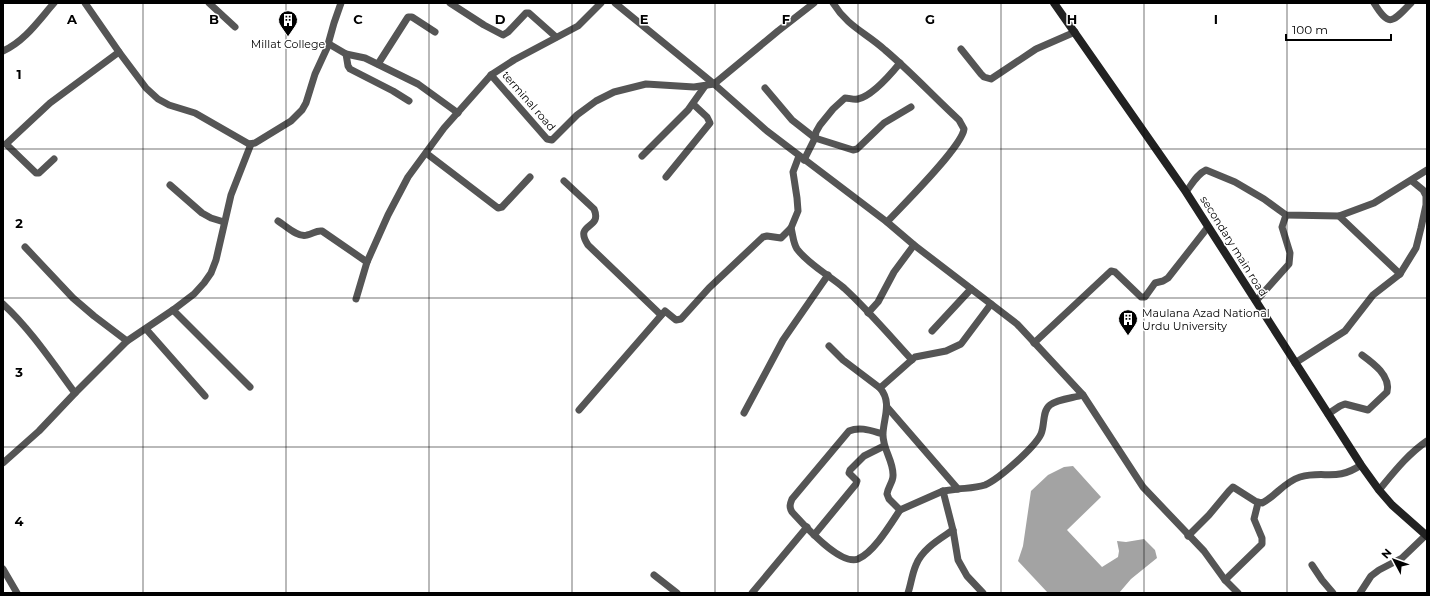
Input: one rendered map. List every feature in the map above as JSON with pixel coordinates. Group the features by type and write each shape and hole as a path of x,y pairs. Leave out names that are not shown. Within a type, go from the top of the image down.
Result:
{"main road":[{"name":"secondary main road","path":"1054,3 1186,192 1360,465 1392,505 1426,536"}],"street":[{"path":"3,51 29,32 54,3"},
{"path":"85,3 146,88 158,99 169,105 195,113 246,143 251,144"},
{"path":"209,3 235,27"},
{"path":"3,463 39,431 74,393 127,341 194,294 211,273 216,260 231,195 251,144 291,121 302,110 306,103 315,74 329,44 341,3"},
{"path":"450,3 484,25 503,35 508,32 526,13 529,13 556,37"},
{"path":"356,299 367,262 388,215 408,177 444,128 492,75 514,60 578,26 601,3"},
{"path":"616,3 624,6 767,131 887,222 914,245 1016,324 1083,395 1143,486 1188,536 1204,551 1225,580 1238,593"},
{"name":"terminal road","path":"492,75 546,139 550,140 554,139 577,116 596,101 614,92 646,84 694,87 714,84 814,3"},
{"path":"833,3 846,21 884,49 959,120 964,129 962,137 946,159 887,222"},
{"path":"1374,3 1383,16 1391,20 1395,19 1411,3"},
{"path":"378,64 408,17 412,17 435,32"},
{"path":"960,49 984,77 991,78 1036,49 1075,32"},
{"path":"329,44 346,54 365,58 418,84 458,113"},
{"path":"54,159 39,173 36,173 6,144 50,103 119,52"},
{"path":"346,54 350,70 389,88 409,101"},
{"path":"579,410 665,311 676,320 681,319 709,288 760,240 767,236 781,238 791,228 798,211 793,172 815,138 816,132 820,125 839,102 845,98 856,100 865,96 876,88 900,64"},
{"path":"642,156 692,104 705,86"},
{"path":"764,88 792,120 815,138 855,150 884,123 911,107"},
{"path":"666,177 710,123 707,117 692,104"},
{"path":"426,153 498,208 502,207 530,177"},
{"path":"1186,192 1197,176 1206,170 1235,182 1264,199 1286,215 1339,216 1374,203 1412,181 1427,170"},
{"path":"564,181 594,209 596,213 596,220 583,234 583,237 588,245 661,315"},
{"path":"1295,363 1345,331 1373,295 1400,274 1417,244 1426,205 1426,196 1423,190 1412,181"},
{"path":"170,185 202,213 211,218 224,222"},
{"path":"1256,301 1289,264 1290,254 1282,227 1286,215"},
{"path":"1339,216 1400,274"},
{"path":"278,221 302,236 316,231 322,231 367,262"},
{"path":"1034,343 1111,271 1115,272 1141,297 1145,297 1156,283 1168,278 1208,227"},
{"path":"791,228 794,243 798,250 809,261 849,292 912,360"},
{"path":"868,313 881,298 894,272 914,245"},
{"path":"25,247 73,298 127,341"},
{"path":"744,413 779,346 828,275"},
{"path":"932,331 971,289"},
{"path":"3,304 15,315 41,345 74,393"},
{"path":"880,388 915,357 946,351 961,344 991,304"},
{"path":"173,310 250,387"},
{"path":"146,328 205,396"},
{"path":"829,346 843,360 880,388 885,397 887,407 883,434 884,446 892,466 893,476 887,489 888,497 900,510"},
{"path":"1328,414 1346,404 1368,410 1387,392 1387,384 1380,369 1362,355"},
{"path":"883,434 860,428 850,430 792,499 789,508 814,535 831,550 839,555 853,560 858,559 876,543 900,510 943,491 979,486 994,480 1026,453 1037,441 1042,433 1045,414 1051,404 1083,395"},
{"path":"887,407 958,489"},
{"path":"1379,490 1401,463 1427,441"},
{"path":"814,535 856,484 857,481 849,473 850,470 864,456 884,446"},
{"path":"1188,536 1209,516 1231,488 1236,488 1258,503 1265,502 1293,479 1311,474 1331,475 1344,473 1351,471 1360,465"},
{"path":"943,491 953,530 958,560 967,576 983,593"},
{"path":"1225,580 1262,544 1262,538 1254,519 1258,503"},
{"path":"752,593 807,527"},
{"path":"908,593 917,563 933,544 953,530"},
{"path":"1360,593 1371,576 1402,558 1426,536"},
{"path":"1312,565 1333,593"},
{"path":"3,569 17,593"},
{"path":"654,575 677,593"}],"shaded area":[{"path":"1073,466 1101,497 1067,530 1102,567 1118,557 1119,551 1117,541 1126,542 1144,539 1155,550 1157,558 1131,579 1119,593 1048,593 1018,561 1023,546 1031,491 1048,475 1064,467"}],"place":[{"name":"Millat College","path":"288,37"},
{"name":"Maulana Azad National Urdu University","path":"1128,336"}]}
